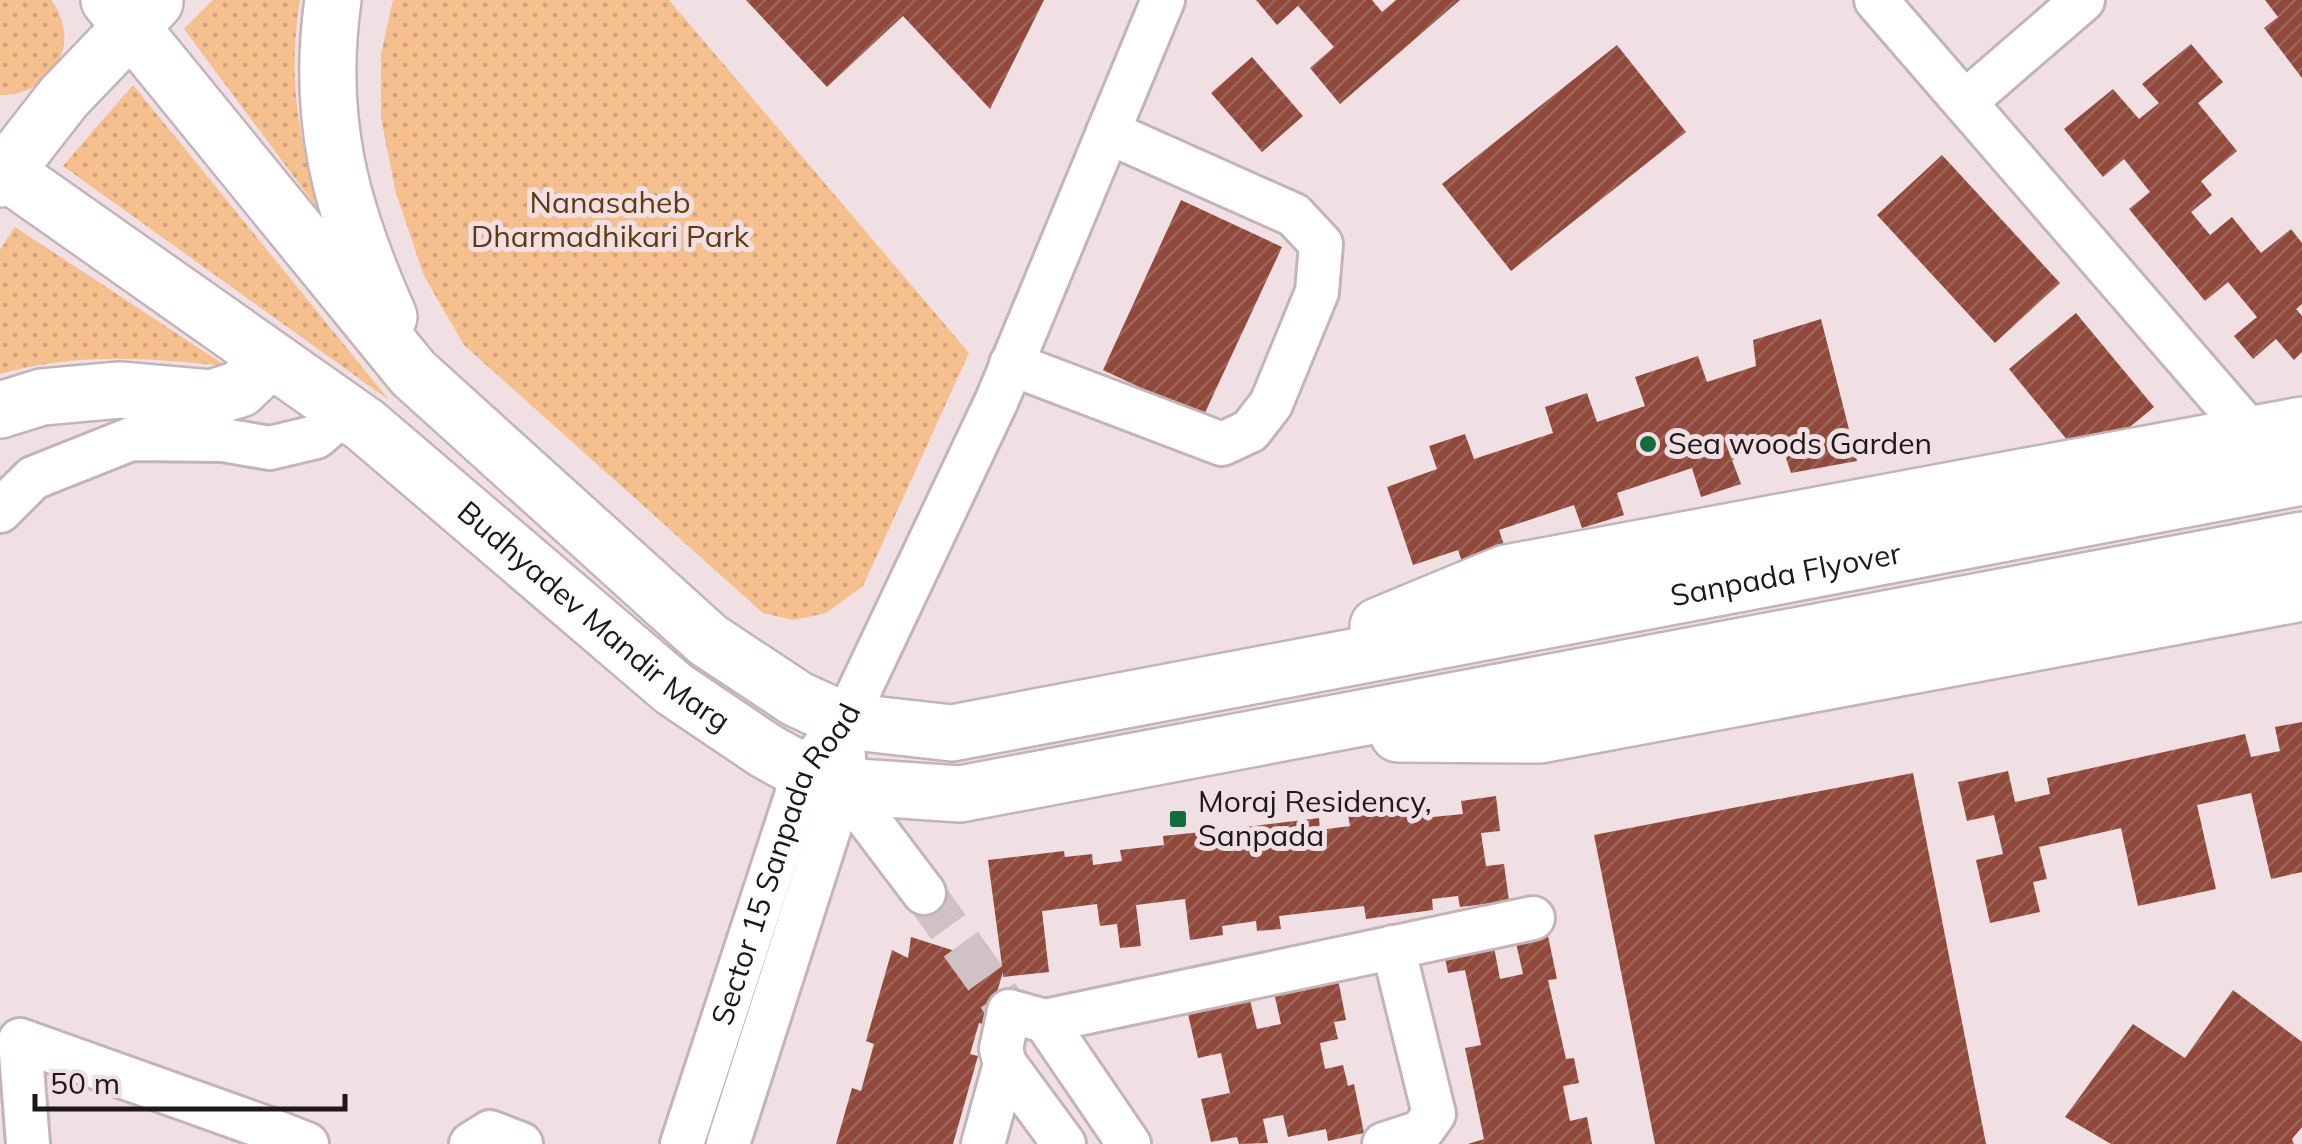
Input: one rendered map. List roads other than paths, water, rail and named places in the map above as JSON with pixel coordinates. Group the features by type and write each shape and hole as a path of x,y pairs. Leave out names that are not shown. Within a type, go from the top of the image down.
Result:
{"main road":[{"path":"334,0 327,42 328,117 340,188 372,280 413,373"},
{"path":"2,173 132,9"},
{"name":"Budhyadev Mandir Marg","path":"132,9 413,373 708,640 797,699 845,720 952,732 1269,671"},
{"name":"Budhyadev Mandir Marg","path":"2,173 346,412 674,689 823,779 960,794 1280,732"},
{"path":"0,410 42,398 120,390 210,398 240,388 271,359"},
{"path":"1269,671 1506,572 2277,430"},
{"name":"Sanpada Flyover","path":"1269,671 2302,477"},
{"name":"Sanpada Flyover","path":"1280,732 2302,540"},
{"path":"1280,732 1540,735 2302,593"}],"street":[{"path":"845,720 1011,364 1163,0"},
{"path":"1876,0 1964,102 2277,430"},
{"path":"1964,102 2083,0"},
{"path":"1011,364 1222,444 1250,430 1271,404 1278,388 1317,292 1321,244 1294,215 1108,132"},
{"path":"0,511 33,478 131,439 223,440 270,448 316,438 346,412"},
{"name":"Sector 15 Sanpada Road","path":"682,1144 845,720"},
{"path":"823,779 924,893"},
{"name":"Sector 15 Sanpada Road","path":"728,1144 823,779"},
{"path":"1064,1144 1006,1064 1000,1049 1009,1010 1046,1020 1533,918"},
{"path":"1384,1144 1421,1132 1434,1114 1393,947"},
{"path":"1046,1020 1129,1144"},
{"path":"28,1144 20,1040 282,1139"},
{"path":"983,1144 1006,1064"},
{"path":"472,1144 490,1132 521,1144"}],"tunnel":[{"path":"924,893 1009,1011"}],"place":[{"name":"Sea woods Garden","path":"1648,444"},
{"name":"Moraj Residency, Sanpada","path":"1178,819"}],"park label":[{"name":"Nanasaheb Dharmadhikari Park","path":"610,220"}]}
